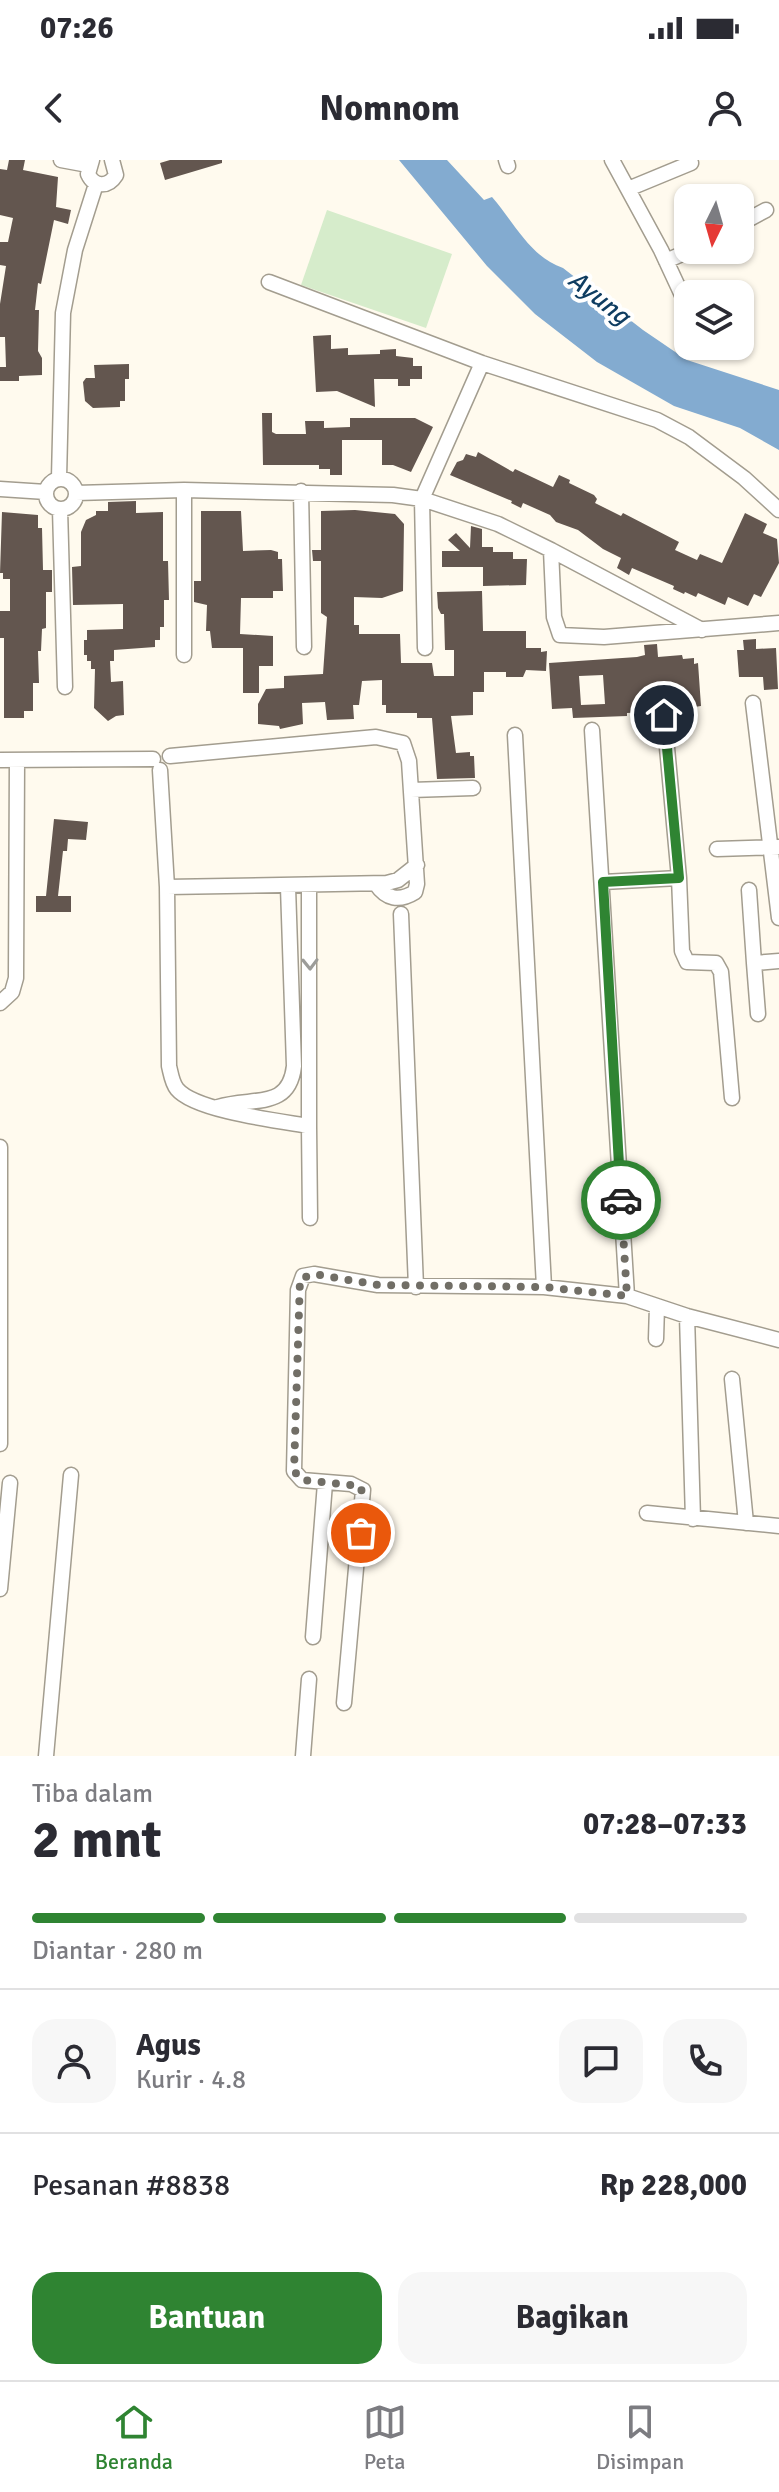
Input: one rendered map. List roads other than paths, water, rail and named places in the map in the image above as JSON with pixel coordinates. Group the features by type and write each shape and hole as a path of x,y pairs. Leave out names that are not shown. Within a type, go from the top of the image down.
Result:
{"street":[{"path":"61,160 90,163 89,178 96,184 105,184 113,179 116,170 112,160"},
{"path":"612,160 675,280"},
{"path":"628,189 691,163"},
{"path":"59,478 63,313 75,250 96,184"},
{"path":"754,216 766,210"},
{"path":"666,261 674,257"},
{"path":"269,282 482,363 657,420 689,437 744,478 779,510"},
{"path":"425,648 422,499 482,363"},
{"path":"59,478 73,484 76,493 73,503 60,509 51,505 46,492 50,483 59,478"},
{"path":"0,489 46,492"},
{"path":"76,493 184,490 368,492 422,499 498,524 702,630"},
{"path":"184,490 184,655"},
{"path":"301,491 304,647"},
{"path":"60,509 65,687"},
{"path":"551,550 554,617 560,635 604,637 779,623"},
{"path":"753,703 776,847 779,918"},
{"path":"664,715 684,960 716,963 721,972 732,1098"},
{"path":"592,730 627,1296"},
{"path":"515,735 544,1287"},
{"path":"167,887 288,887 376,884 398,880 417,865 407,750 403,743 386,738 170,756 160,752 156,765 167,887 169,1066 172,1080 186,1097 248,1116 309,1126"},
{"path":"0,760 156,765"},
{"path":"0,1003 12,992 16,978 17,760"},
{"path":"411,790 473,788"},
{"path":"717,849 776,847"},
{"path":"603,882 679,878"},
{"path":"309,886 310,1218"},
{"path":"218,1107 272,1098 284,1093 291,1084 294,1066 288,887"},
{"path":"749,890 758,1014"},
{"path":"401,914 416,1287"},
{"path":"754,963 779,961"},
{"path":"294,1066 311,1066"},
{"path":"248,1116 251,1100"},
{"path":"0,1147 0,1444"},
{"path":"344,1703 363,1490 351,1484 302,1480 293,1466 300,1279 314,1274 354,1283 416,1287 544,1287 627,1296 687,1316 779,1340"},
{"path":"656,1339 657,1306"},
{"path":"687,1316 693,1519"},
{"path":"732,1379 746,1523"},
{"path":"46,1756 71,1475"},
{"path":"0,1589 10,1483"},
{"path":"313,1637 325,1483"},
{"path":"647,1513 779,1526"},
{"path":"303,1756 309,1679"}],"water":[{"name":"Ayung","path":"399,160 447,160 484,200 492,197 541,256 563,268 674,351 674,360 687,360 779,390 779,450 740,428 674,406 597,362 535,314 487,266"}]}
